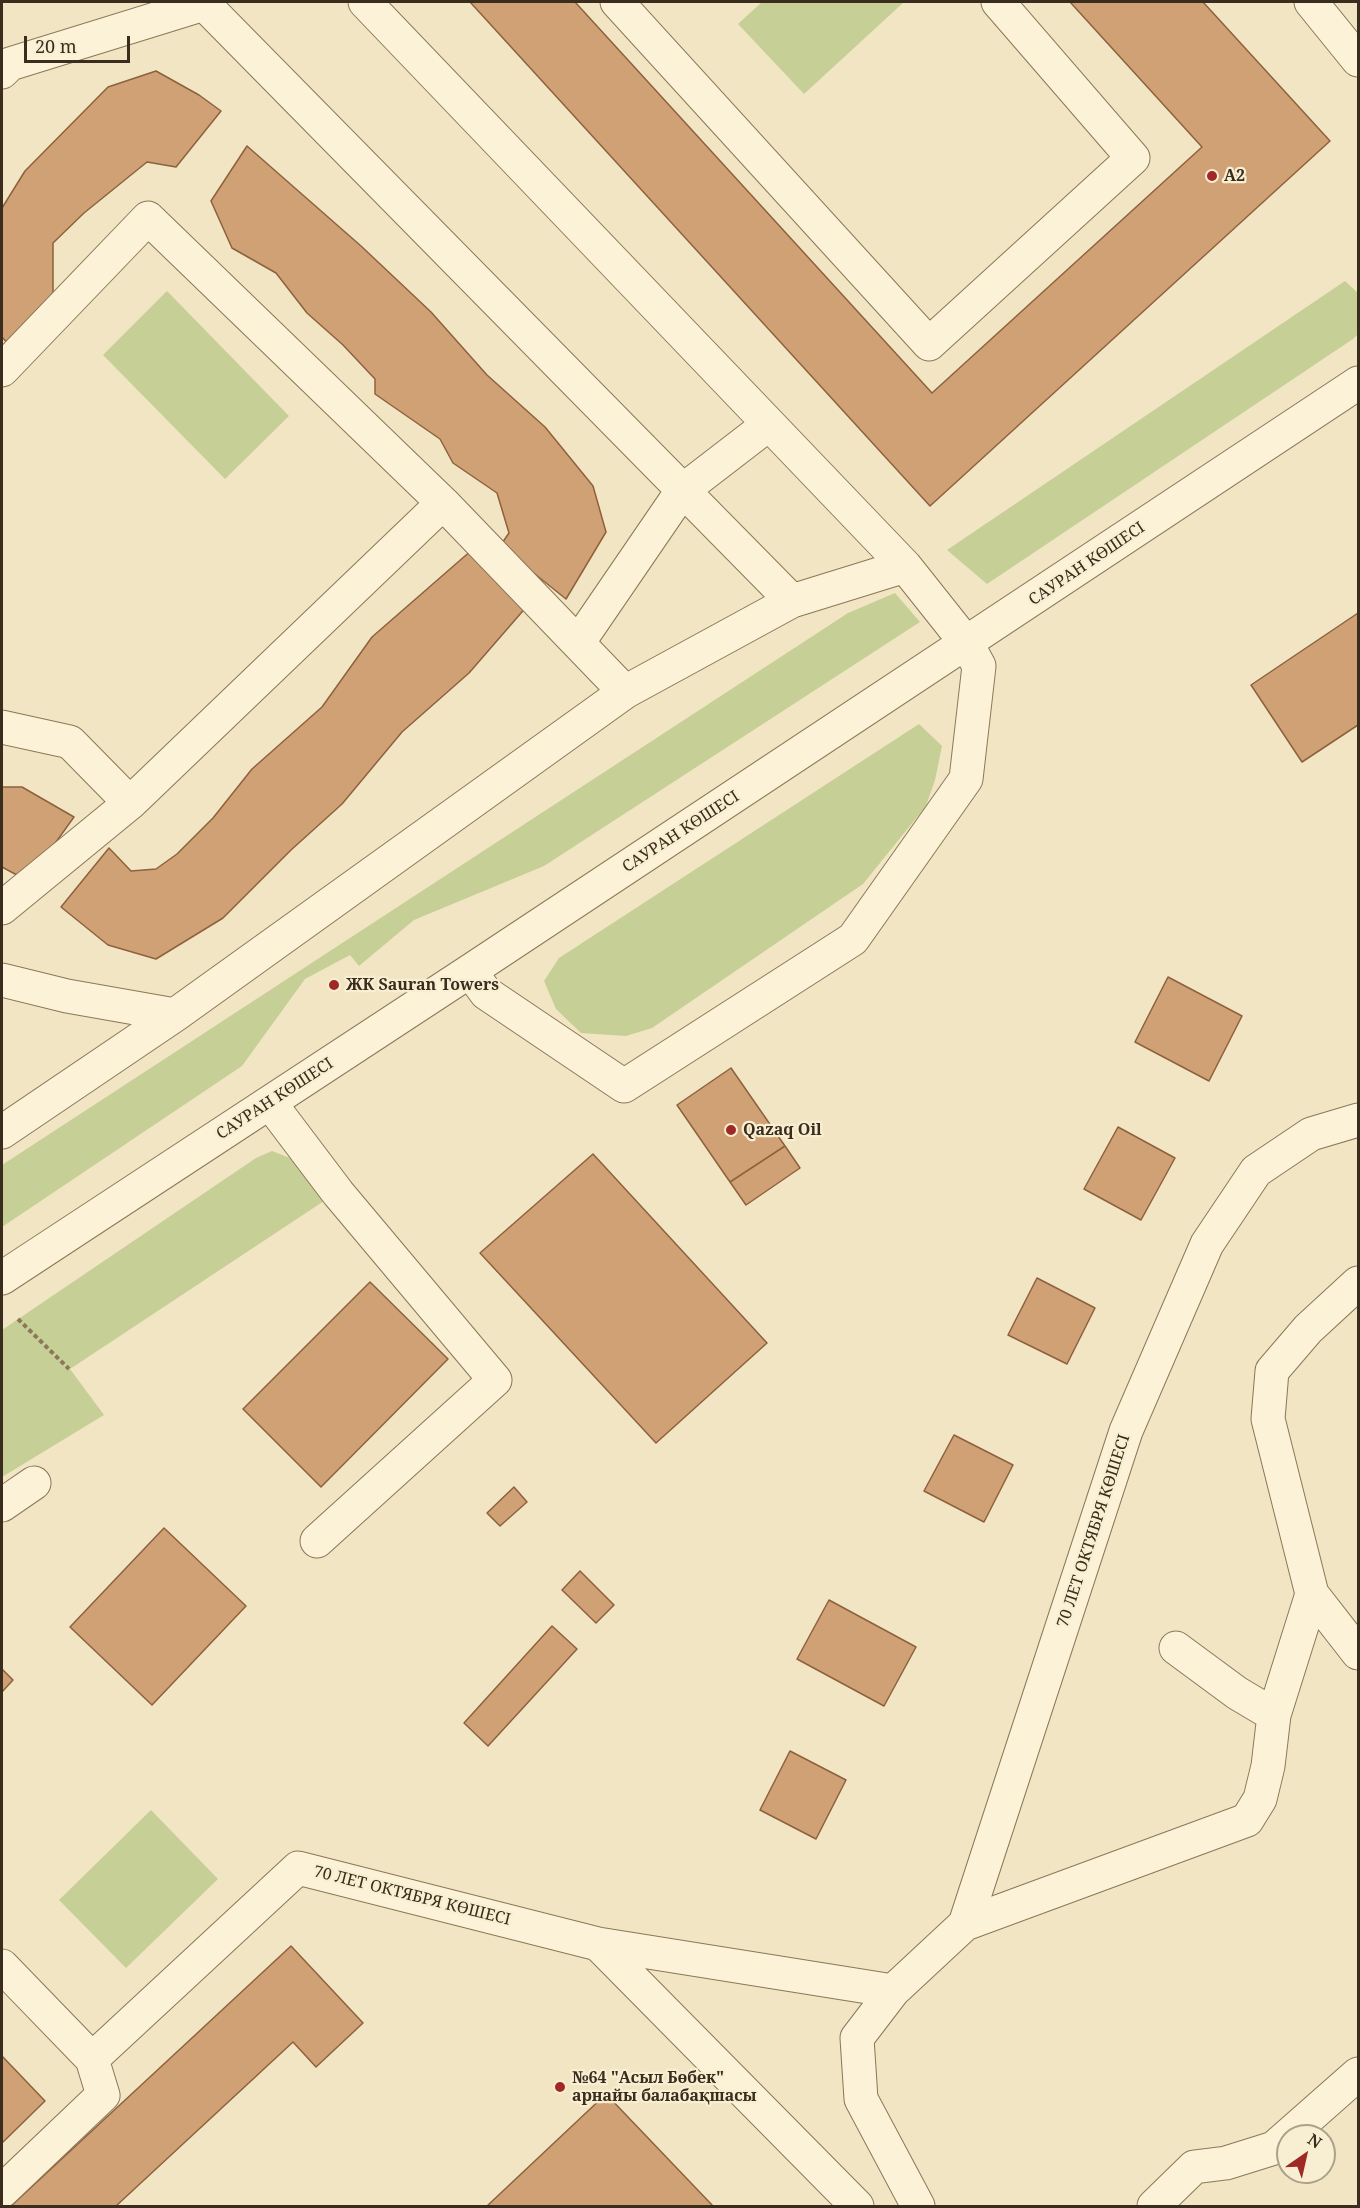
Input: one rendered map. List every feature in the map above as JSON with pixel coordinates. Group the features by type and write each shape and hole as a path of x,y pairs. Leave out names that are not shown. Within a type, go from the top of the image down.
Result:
{"street":[{"path":"364,2 905,566 967,644 979,666 966,779 853,939 624,1086 486,993 470,971"},
{"path":"617,2 929,344 1133,158 998,2"},
{"path":"1311,2 1359,60"},
{"path":"2,72 10,64 205,3 792,601"},
{"path":"2,370 148,218 443,503 625,692"},
{"name":"САУРАН КӨШЕСІ","path":"2,1278 967,644 1359,383"},
{"path":"578,643 682,491 769,424"},
{"path":"2,908 130,802 443,503"},
{"path":"2,1132 175,1015 625,692 792,601 905,566"},
{"path":"2,728 70,742 130,802"},
{"path":"2,980 68,996 175,1015"},
{"path":"270,1103 338,1193 495,1380 316,1541"},
{"name":"70 ЛЕТ ОКТЯБРЯ КӨШЕСІ","path":"918,2206 861,2099 857,2038 893,1991 964,1924 1126,1431 1207,1244 1256,1171 1311,1134 1359,1120"},
{"path":"1359,1283 1308,1329 1272,1371 1268,1419 1312,1594 1359,1653"},
{"path":"2,1505 34,1483"},
{"path":"964,1924 1247,1820 1260,1799 1268,1766 1274,1715 1312,1594"},
{"path":"1176,1648 1237,1693 1274,1715"},
{"name":"70 ЛЕТ ОКТЯБРЯ КӨШЕСІ","path":"92,2059 298,1868 598,1944 893,1991"},
{"path":"598,1944 858,2206"},
{"path":"2,1966 92,2059 103,2095 2,2191"},
{"path":"1154,2206 1194,2168 1226,2163 1274,2148 1359,2074"}],"path":[{"path":"18,1319 69,1369"}],"green space":[{"path":"762,2 904,2 804,94 738,24"},
{"path":"1345,281 1358,293 1358,334 1353,339 987,584 947,550"},
{"path":"167,291 289,416 225,479 103,355"},
{"path":"895,593 920,622 544,866 414,920 359,966 350,955 305,979 242,1066 2,1227 2,1165 848,613"},
{"path":"919,724 942,746 935,780 926,806 863,884 652,1028 626,1036 581,1033 556,1009 544,981 559,958"},
{"path":"272,1151 295,1160 324,1201 70,1369 104,1415 2,1477 2,1330 256,1158"},
{"path":"151,1810 218,1879 126,1968 59,1900"}],"building":[{"path":"470,2 575,2 932,393 1202,147 1070,2 1203,2 1330,141 930,506"},
{"path":"156,71 199,95 221,111 176,167 147,162 84,213 53,243 53,294 10,346 2,337 2,208 25,171 108,87"},
{"path":"247,146 361,246 431,312 487,375 545,427 593,486 606,532 566,599 500,546 509,533 497,493 453,463 440,439 375,394 375,379 343,345 307,313 276,273 232,248 211,201"},
{"path":"473,549 528,605 469,673 402,732 342,804 291,850 223,918 156,959 108,945 61,907 109,848 131,871 156,869 177,854 213,818 252,769 322,707 372,637"},
{"path":"1358,613 1358,725 1302,762 1251,685"},
{"path":"2,787 22,787 74,817 28,881 2,867"},
{"path":"1168,977 1242,1016 1209,1081 1135,1042"},
{"path":"731,1068 785,1146 730,1182 677,1105"},
{"path":"1118,1127 1175,1158 1141,1220 1084,1189"},
{"path":"785,1146 800,1168 746,1205 730,1182"},
{"path":"593,1154 767,1343 656,1443 480,1253"},
{"path":"1037,1278 1095,1308 1067,1364 1008,1335"},
{"path":"370,1282 448,1359 321,1487 243,1409"},
{"path":"954,1435 1013,1465 984,1522 924,1491"},
{"path":"514,1487 527,1502 500,1526 487,1513"},
{"path":"164,1528 246,1606 152,1705 70,1627"},
{"path":"580,1571 614,1605 596,1623 562,1590"},
{"path":"829,1600 916,1647 884,1706 797,1659"},
{"path":"552,1626 577,1649 488,1746 464,1723"},
{"path":"2,1669 13,1680 2,1692"},
{"path":"790,1751 846,1780 816,1839 760,1810"},
{"path":"291,1946 363,2023 316,2067 293,2042 116,2206 11,2206"},
{"path":"2,2056 45,2101 2,2143"},
{"path":"606,2094 713,2206 487,2206"}],"place":[{"name":"А2","path":"1212,176"},
{"name":"ЖК Sauran Towers","path":"334,985"},
{"name":"Qazaq Oil","path":"731,1130"},
{"name":"№64 \"Асыл Бөбек\" арнайы балабақшасы","path":"560,2087"}]}
